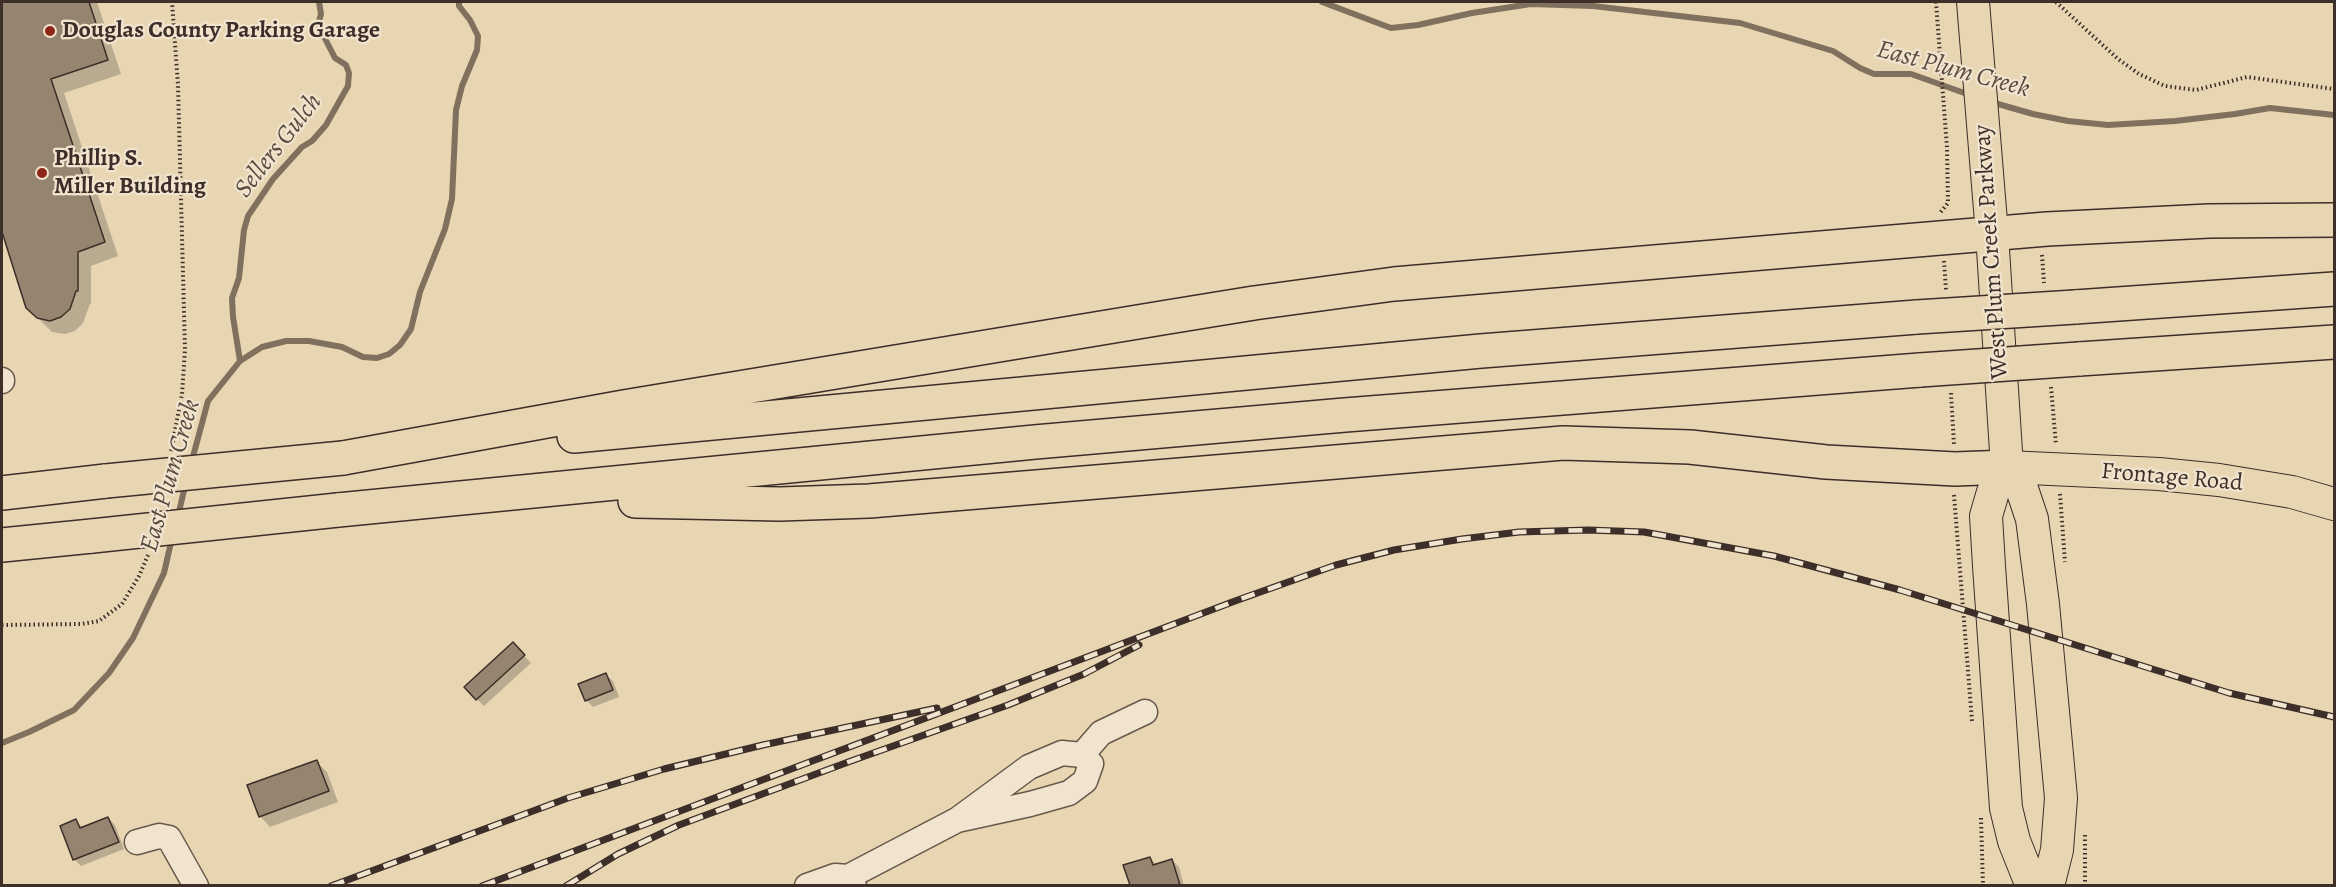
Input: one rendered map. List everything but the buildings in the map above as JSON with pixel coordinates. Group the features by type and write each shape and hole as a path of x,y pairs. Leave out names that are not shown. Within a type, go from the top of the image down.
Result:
{"highway":[{"path":"343,458 635,405 1254,303 1394,284 1992,234 2209,221 2334,220"},
{"path":"2,493 343,458 1481,351 1917,317 2334,289"},
{"path":"2,545 1035,442 1345,415 1920,370 2334,342"},
{"path":"450,500 780,504 869,501 1563,442 1690,447 1826,462 1955,469 2007,467"}],"main road":[{"name":"West Plum Creek Parkway","path":"1973,2 1992,234 2007,467 2023,492 2032,519 2043,604 2061,798 2057,850 2048,885"},
{"name":"Frontage Road","path":"2007,467 2158,474 2218,480 2292,492 2334,504"},
{"path":"2007,467 1993,492 1986,516 2006,808 2014,841 2032,885"}],"lane":[{"path":"1082,755 1101,733 1145,712"},
{"path":"807,885 835,876 851,881 957,820 1029,767 1062,753 1082,755 1091,764 1085,781 1070,793 957,820"},
{"path":"137,842 159,836 169,838 196,885"}],"path":[{"path":"171,452 182,394 185,350 178,85 172,2"},
{"path":"1936,2 1947,148"},
{"path":"2056,2 2118,59 2139,74 2165,86 2196,90 2247,77 2334,89"},
{"path":"2,625 82,624 99,621 122,604 139,576 152,545"}],"waterway":[{"name":"Sellers Gulch","path":"240,361 232,298 239,278 244,230 248,216 273,179 326,125 348,86 349,73 346,65 335,58 318,25 321,14 319,2"},
{"name":"East Plum Creek","path":"191,464 208,401 240,361 262,347 286,341 309,341 342,347 363,357 377,358 389,354 400,345 411,329 420,292 445,229 452,199 456,110 462,86 477,50 478,36 470,20 459,6 459,2"},
{"name":"East Plum Creek","path":"1322,2 1391,28 1531,4 1593,6 1740,23 1833,51 1874,74 1911,74 1970,95"},
{"name":"East Plum Creek","path":"1991,102 2068,121 2108,125 2175,121 2270,108 2334,115"},
{"name":"East Plum Creek","path":"178,516 186,482"},
{"name":"East Plum Creek","path":"2,743 74,710 109,673 133,638 164,573 172,538"}],"railway":[{"path":"482,886 1235,601 1336,565 1394,550 1519,532 1588,530 1644,532 1774,556 1900,590 2229,693 2334,717"},
{"path":"566,886 618,854 679,825 1008,705 1084,674 1139,645"},
{"path":"331,886 568,798 664,769 763,745 937,708"}],"place":[{"name":"Douglas County Parking Garage","path":"50,31"},
{"name":"Phillip S. Miller Building","path":"42,173"}]}
